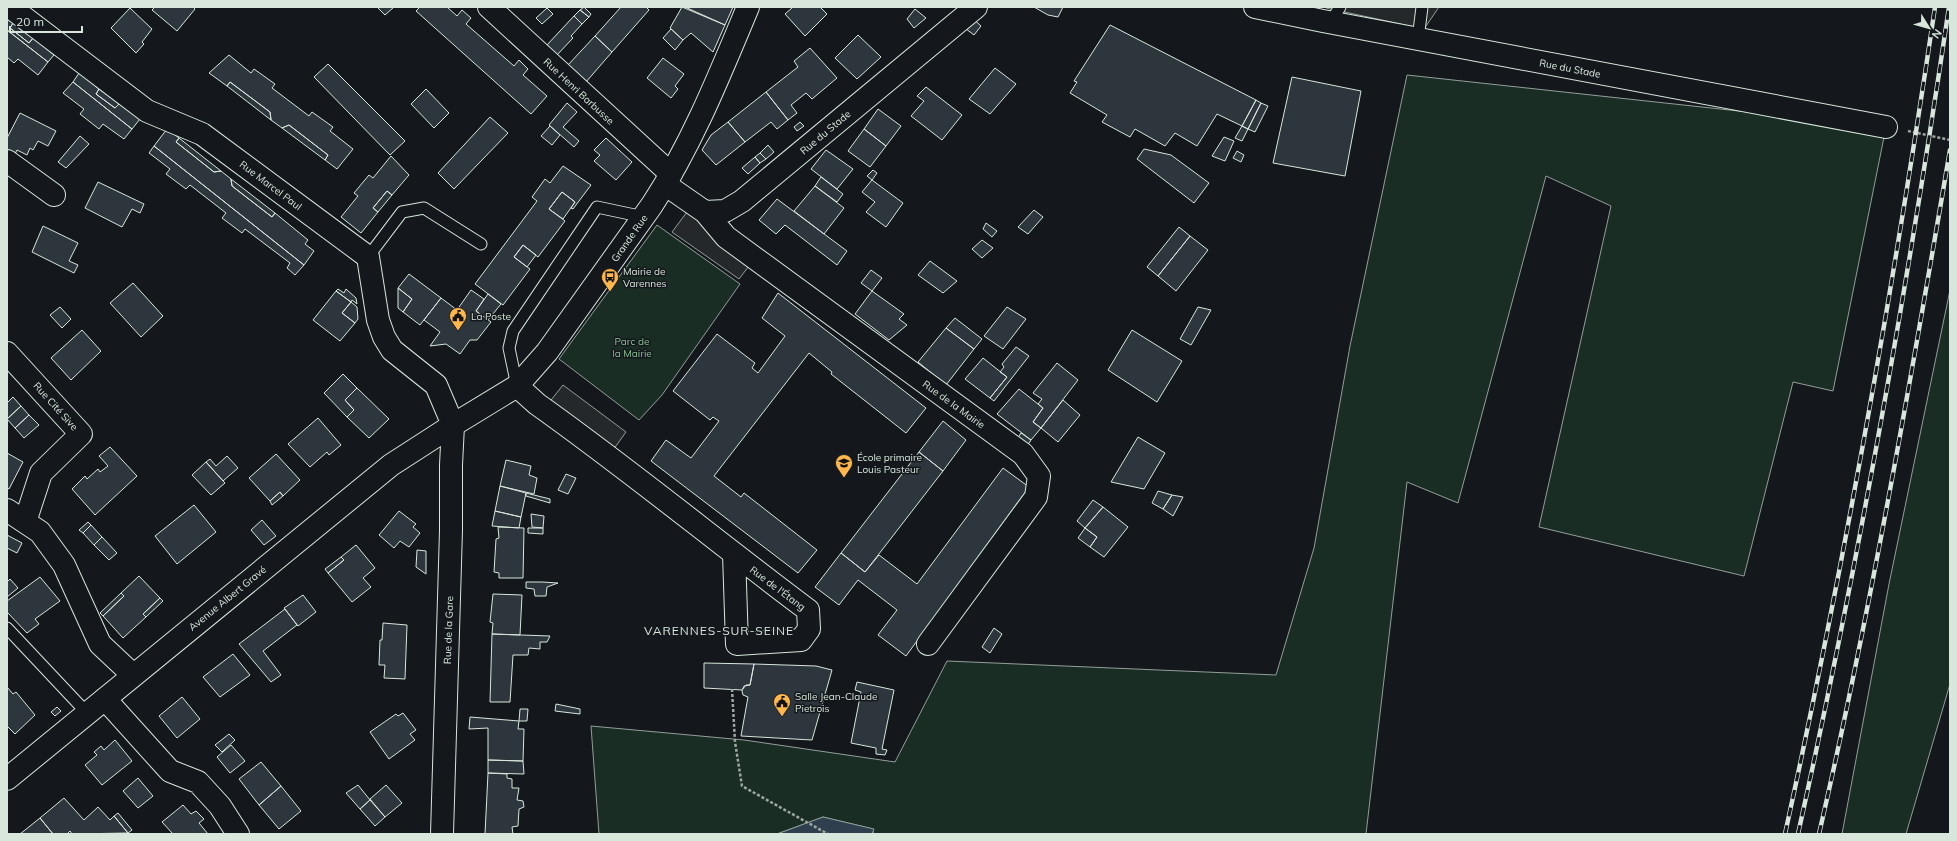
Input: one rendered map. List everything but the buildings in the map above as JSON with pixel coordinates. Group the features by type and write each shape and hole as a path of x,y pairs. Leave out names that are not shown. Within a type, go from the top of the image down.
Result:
{"street":[{"name":"Rue Marcel Paul","path":"10,7 147,111 202,134 368,257"},
{"name":"Rue Henri Barbusse","path":"489,7 668,179"},
{"name":"Grande Rue","path":"453,425 517,386 547,352 644,217 668,179 720,74 748,7"},
{"name":"Rue du Stade","path":"705,212 725,211 742,201 976,7"},
{"name":"Rue du Stade","path":"1255,7 1335,15 1418,39 1886,127"},
{"path":"7,161 54,195"},
{"path":"668,179 705,212"},
{"name":"Rue de la Mairie","path":"705,212 726,237 1023,454 1039,476 1036,497 928,644"},
{"path":"368,257 378,320 384,337 392,350 436,385 453,425"},
{"name":"Rue Cité Sive","path":"7,353 81,434 41,472 16,516 40,532 64,565 100,644 133,675"},
{"name":"Rue de l'Étang","path":"517,386 537,404 695,522 734,554 808,610 809,629 801,640 737,644 734,554"},
{"name":"Avenue Albert Gravé","path":"7,779 391,465 453,425"},
{"name":"Rue de la Gare","path":"442,834 453,425"},
{"path":"105,699 170,771 198,782 220,806 238,834"}],"lane":[{"path":"1418,39 1422,7"},
{"path":"517,386 509,348 513,331 597,207 644,217"},
{"path":"368,257 402,212 424,208 481,244"},
{"path":"7,628 87,713"}],"path":[{"path":"1886,127 1950,140"},
{"path":"732,690 736,742 742,786 828,834"}],"green space":[{"path":"1407,75 1886,127 1833,391 1793,382 1744,576 1539,527 1611,206 1546,176 1458,503 1407,482 1366,834 873,834 873,829 823,817 777,834 599,834 591,726 744,740 895,762 947,661 1276,675 1314,548 1350,346"},
{"name":"Parc de la Mairie","path":"657,225 740,284 662,395 639,420 559,359"},
{"path":"1950,290 1950,684 1906,834 1842,834 1889,584"}],"shaded area":[{"path":"1439,7 1424,29 1326,8"},
{"path":"693,204 755,258 739,279 672,232"},
{"path":"563,385 626,432 608,457 544,409"}],"water":[{"path":"823,817 874,829 872,834 777,834"}],"railway":[{"path":"1785,834 1828,628 1867,422 1903,215 1935,7"},
{"path":"1798,834 1842,628 1881,422 1917,215 1949,7"},
{"path":"1819,834 1873,579 1950,150"}],"place":[{"name":"Mairie de Varennes","path":"610,292"},
{"name":"La Poste","path":"458,331"},
{"name":"École primaire Louis Pasteur","path":"844,478"},
{"name":"Salle Jean-Claude Pietrois","path":"782,717"}],"district":[{"name":"VARENNES-SUR-SEINE","path":"719,631"}]}
